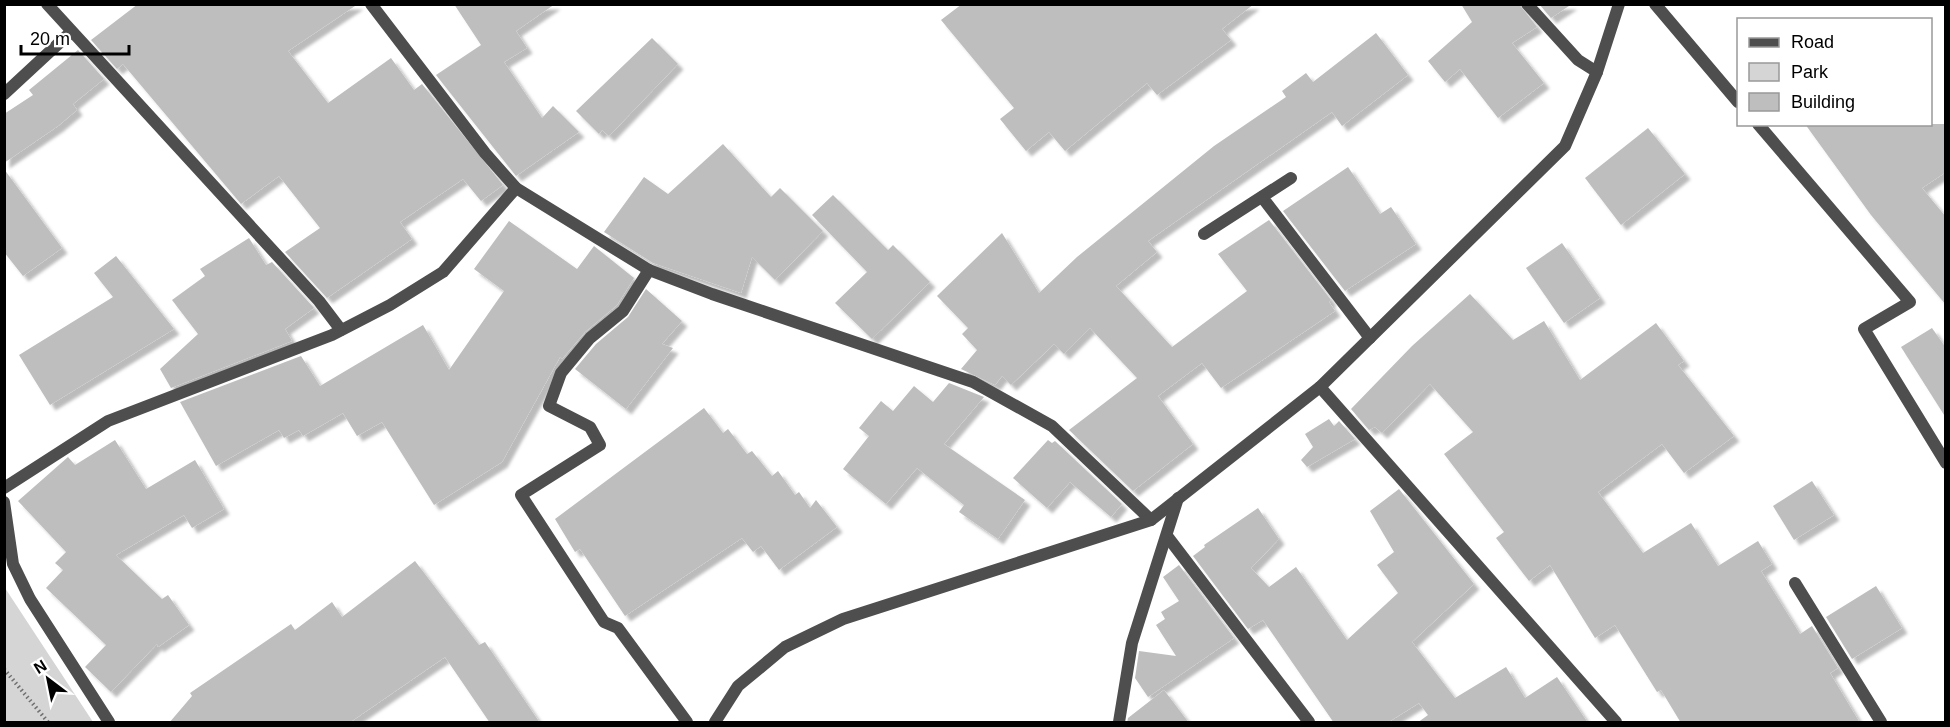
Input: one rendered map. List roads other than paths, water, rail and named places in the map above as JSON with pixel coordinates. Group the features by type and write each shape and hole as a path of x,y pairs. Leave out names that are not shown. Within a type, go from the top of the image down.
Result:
{"street":[{"path":"47,4 319,300 341,330"},
{"path":"371,4 485,153 516,188 649,270 712,294 974,382 1052,426 1151,520"},
{"path":"1527,4 1578,60 1597,72"},
{"path":"715,723 738,686 785,647 843,619 1151,520 1320,387 1565,146 1597,72 1619,4"},
{"path":"1655,4 1737,101"},
{"path":"4,94 71,32"},
{"path":"1760,126 1910,302 1864,329 1946,464"},
{"path":"1204,234 1291,178"},
{"path":"4,488 108,421 341,330 390,305 443,272 516,188"},
{"path":"1262,197 1370,338"},
{"path":"649,270 623,311 590,338 561,373 549,406 590,427 600,445 521,495 604,622 618,628 687,723"},
{"path":"1320,387 1616,723"},
{"path":"1119,723 1132,643 1179,497"},
{"path":"4,502 13,564 21,582 110,723"},
{"path":"1167,536 1309,723"},
{"path":"1795,583 1881,723"}]}
